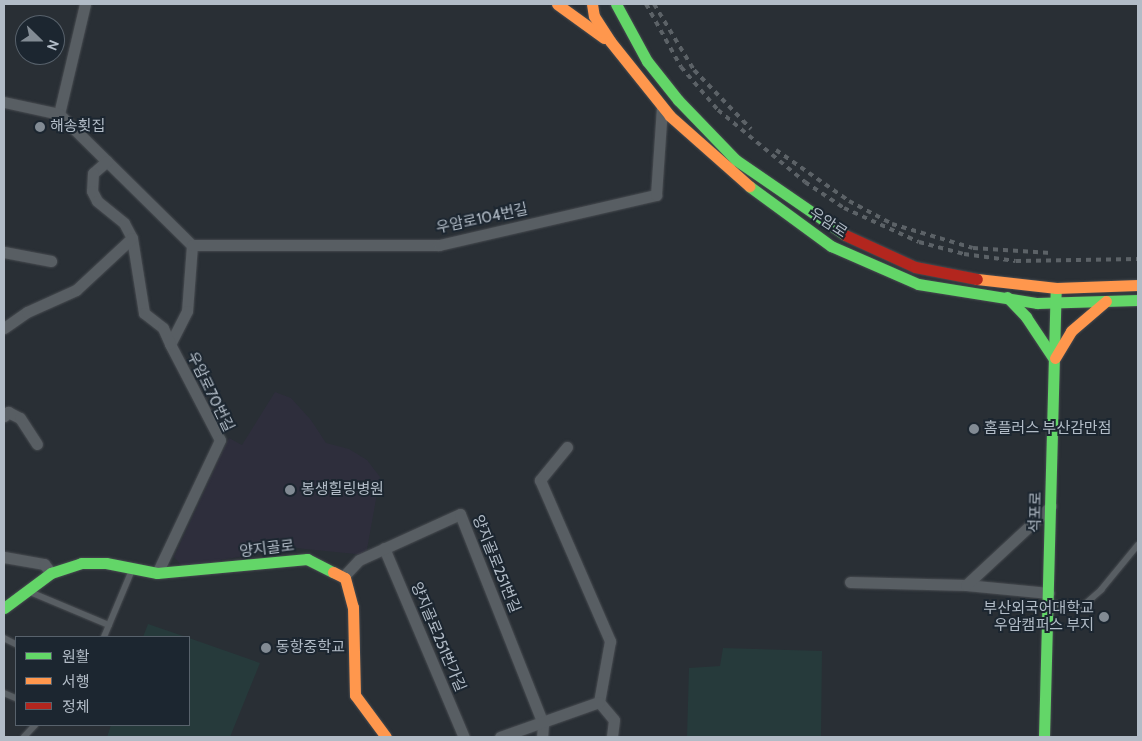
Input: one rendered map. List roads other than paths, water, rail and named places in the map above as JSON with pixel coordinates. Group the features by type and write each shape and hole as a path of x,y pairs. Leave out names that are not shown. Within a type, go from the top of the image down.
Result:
{"main road":[{"path":"557,4 610,42"},
{"name":"우암로","path":"592,4 594,16 610,42 662,107 734,175 831,246 918,284 1037,303 1138,300"},
{"name":"우암로","path":"616,4 648,61 678,100 736,160 830,226 915,267 990,281 1056,288 1138,285"},
{"name":"석포로","path":"1044,737 1056,288"},
{"path":"1007,297 1026,317 1055,360 1071,331 1106,301"},
{"name":"양지골로","path":"4,608 51,573 81,564 106,562 156,573 307,560 342,577"},
{"path":"342,577 352,607 356,695 386,737"}],"street":[{"path":"59,114 85,4"},
{"path":"4,102 59,114 192,245"},
{"name":"우암로104번길","path":"192,245 439,245 656,195 662,107"},
{"path":"107,161 93,174 92,191 97,202 124,223 132,238 144,313 163,328 170,344"},
{"path":"4,328 27,312 76,290 132,238"},
{"name":"우암로70번길","path":"156,573 220,440 170,344 187,311 192,245"},
{"path":"4,252 51,261"},
{"path":"4,416 8,412 20,418 37,444"},
{"path":"567,447 540,480 610,640 599,702 614,720 612,737"},
{"path":"966,585 1051,506"},
{"name":"양지골로251번길","path":"342,577 358,560 460,514 543,724 542,737"},
{"name":"양지골로251번가길","path":"384,548 464,737"},
{"path":"4,557 44,564 51,573"},
{"path":"850,582 966,585 1049,598"},
{"path":"500,737 543,724 599,702"}],"lane":[{"path":"1049,598 1084,605 1102,590 1138,545"},
{"path":"104,636 133,567"},
{"path":"28,591 109,625"},
{"path":"24,737 34,726"}],"railway":[{"path":"646,4 681,67 718,110 805,182 844,208 919,242 964,254 1016,261 1138,259"},
{"path":"654,4 694,70 751,129"},
{"path":"776,150 849,201 892,224 973,248 1051,253"}],"place":[{"name":"해송횟집","path":"40,127"},
{"name":"홈플러스 부산감만점","path":"974,429"},
{"name":"봉생힐링병원","path":"290,490"},
{"name":"부산외국어대학교 우암캠퍼스 부지","path":"1104,617"},
{"name":"동항중학교","path":"266,648"}]}
